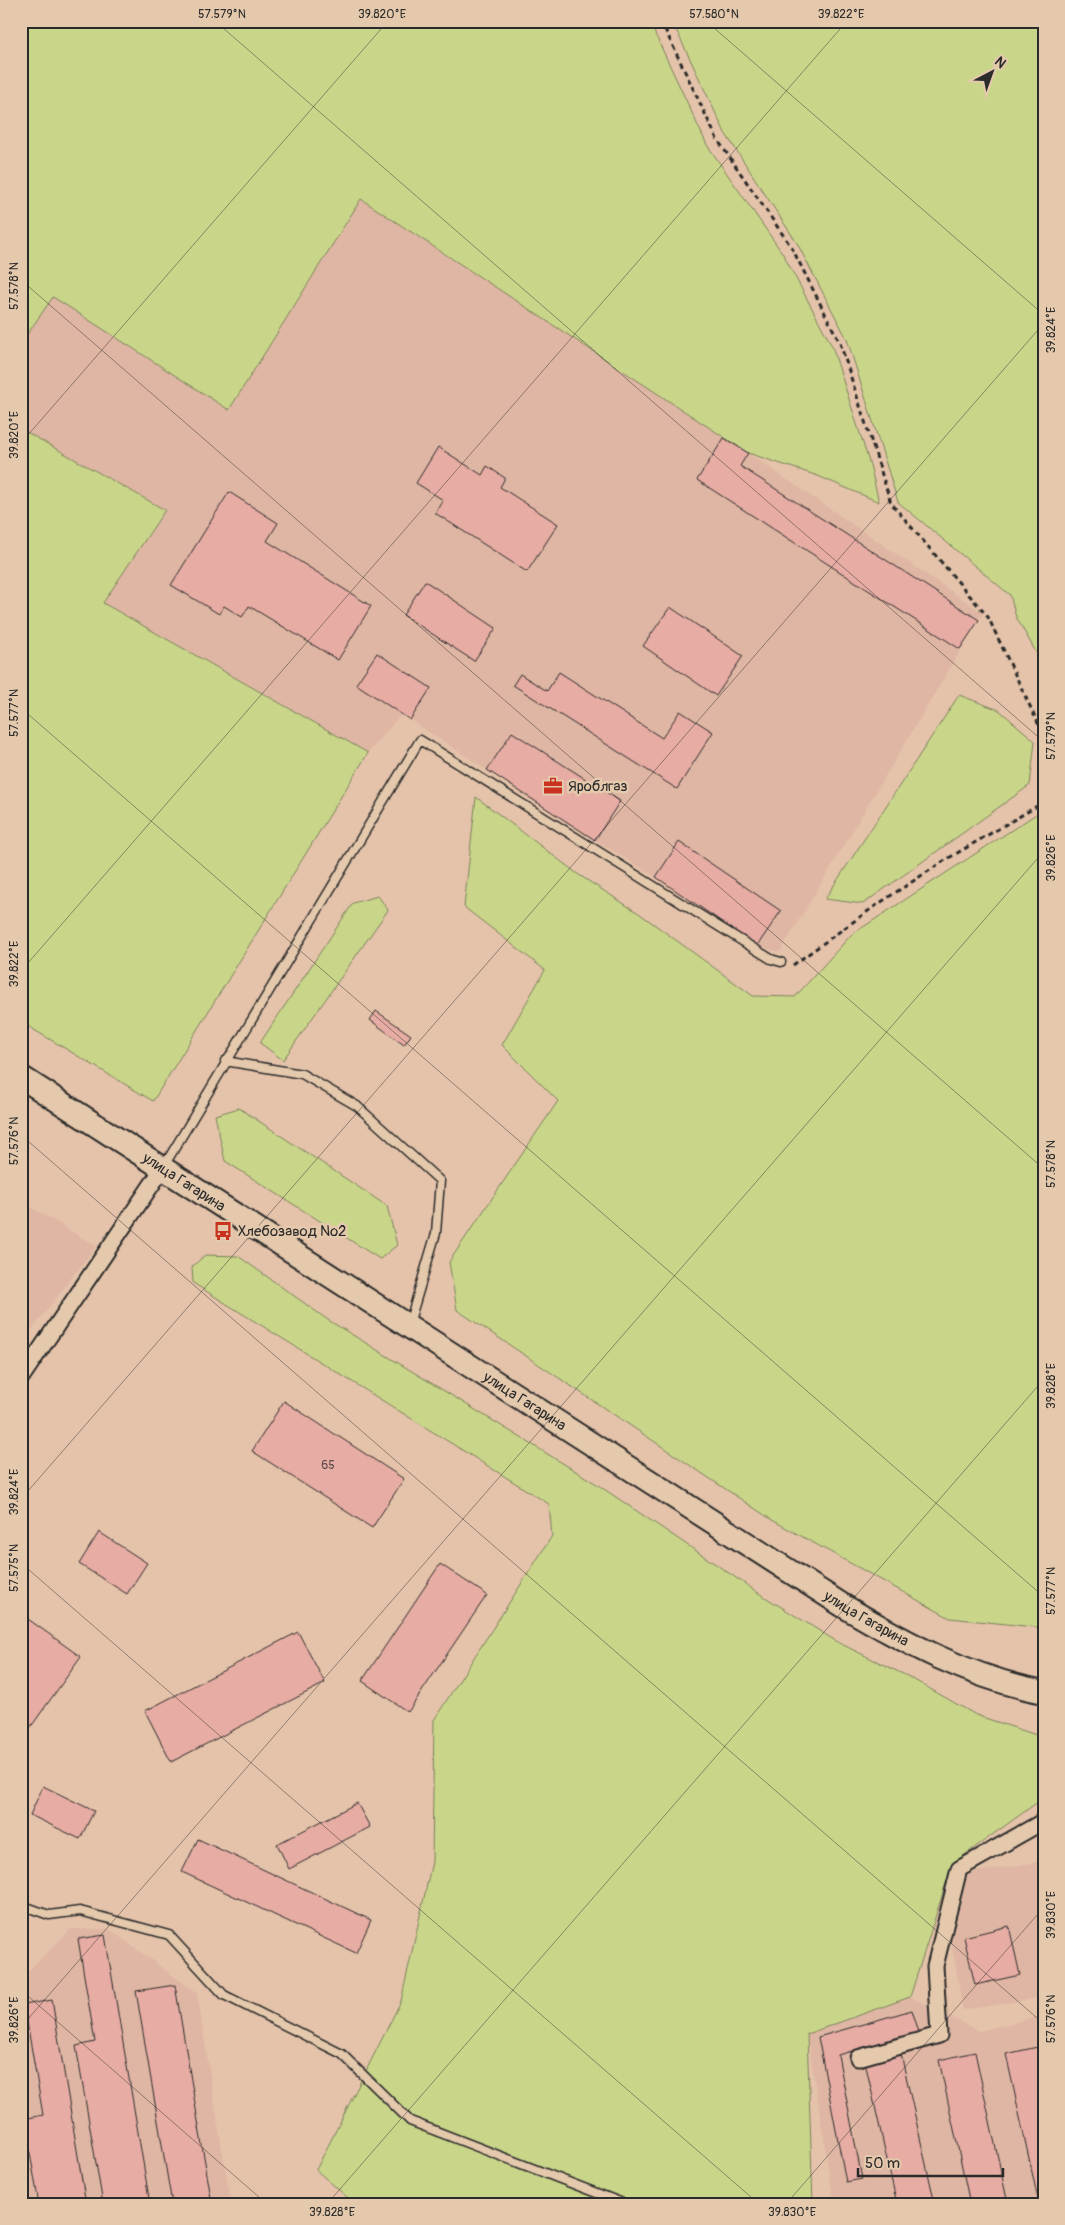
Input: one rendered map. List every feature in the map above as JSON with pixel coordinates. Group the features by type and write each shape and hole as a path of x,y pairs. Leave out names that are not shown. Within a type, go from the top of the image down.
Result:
{"main road":[{"name":"улица Гагарина","path":"21,1077 642,1479 882,1629 921,1651 961,1667 1004,1682 1044,1692"}],"street":[{"path":"21,1378 163,1168"},
{"path":"858,2058 939,2035 935,1966 959,1869 1044,1821"}],"lane":[{"path":"163,1168 225,1061 420,740 762,954 781,962"},
{"path":"225,1061 302,1074 358,1106 440,1181 436,1233 408,1327"},
{"path":"21,1905 49,1915 80,1911 169,1935 224,1995 342,2054 410,2121 625,2204"}],"path":[{"path":"661,21 717,139 792,248 840,343 891,503 988,617 1044,736"},
{"path":"794,966 901,889 1044,802"}],"shaded area":[{"name":"Яроблгаз","path":"361,199 748,453 983,613 780,952 757,946 656,877 595,840 401,714 368,753 103,603 165,510 21,429 21,343 53,296 229,410"},
{"path":"21,1201 96,1246 21,1344"},
{"path":"1044,1861 1044,1997 963,2010 951,1940 968,1873"},
{"path":"71,1929 109,1929 197,1993 231,2204 21,2204 21,1978"},
{"path":"910,1997 979,2031 1044,2015 1044,2204 834,2203 807,2034"}],"green space":[{"path":"21,21 649,21 707,145 783,254 832,346 870,465 879,502 818,476 748,453 361,199 229,410 53,297 21,343"},
{"path":"672,21 1044,21 1044,666 1016,617 1010,595 898,502 847,339 797,243 725,133"},
{"path":"21,429 165,510 103,603 368,753 153,1101 21,1022"},
{"path":"959,695 999,710 1035,741 1030,785 863,904 825,899"},
{"path":"476,797 579,875 640,914 753,996 795,997 851,935 1044,809 1044,1628 950,1618 772,1520 457,1310 449,1262 558,1101 502,1045 545,970 464,907"},
{"path":"378,896 388,910 283,1060 260,1043 353,903"},
{"path":"239,1108 387,1206 397,1245 380,1259 225,1161 215,1115"},
{"path":"205,1255 238,1256 328,1320 595,1483 757,1592 839,1643 909,1677 976,1715 1036,1735 1044,1745 1044,1794 1042,1799 952,1864 910,1997 807,2034 813,2204 355,2204 316,2170 401,2001 432,1862 434,1720 552,1536 549,1504 193,1283 192,1267"}],"building":[{"path":"724,438 748,453 740,466 979,620 960,649 697,480"},
{"path":"438,447 482,475 487,466 505,478 500,487 558,524 527,572 435,513 443,500 416,483"},
{"path":"229,492 278,523 267,541 371,606 338,660 249,606 242,617 224,606 219,614 171,585"},
{"path":"425,581 496,628 474,661 403,615"},
{"path":"670,607 743,656 716,696 643,646"},
{"path":"377,653 431,688 410,720 356,684"},
{"path":"559,672 662,738 680,711 713,732 677,789 513,685 520,674 547,691"},
{"name":"Яроблгаз","path":"512,732 620,801 595,840 487,770"},
{"path":"679,842 781,911 757,946 656,877"},
{"path":"376,1011 411,1035 404,1045 370,1020"},
{"path":"284,1401 404,1479 372,1528 252,1451"},
{"path":"99,1532 147,1563 127,1594 79,1564"},
{"path":"440,1564 487,1595 408,1712 362,1681"},
{"path":"21,1614 81,1657 30,1728 21,1722"},
{"path":"298,1632 325,1683 171,1762 145,1711"},
{"path":"43,1786 94,1811 80,1839 30,1815"},
{"path":"357,1803 370,1827 289,1869 277,1844"},
{"path":"198,1839 371,1920 356,1953 182,1872"},
{"path":"1009,1926 1020,1975 975,1985 964,1937"},
{"path":"105,1935 150,2204 103,2204 76,2046 95,2042 78,1939"},
{"path":"175,1985 212,2204 172,2204 136,1991"},
{"path":"52,2000 86,2204 39,2204 24,2119 43,2115 24,2005"},
{"path":"912,2010 919,2032 838,2055 862,2179 846,2182 818,2037"},
{"path":"1042,2046 1044,2204 1039,2204 1006,2054"},
{"path":"975,2052 1008,2204 970,2204 939,2060"},
{"path":"901,2054 935,2204 897,2204 865,2062"}],"place":[{"name":"Яроблгаз","path":"553,786"},
{"name":"Хлебозавод №2","path":"223,1231"}]}
